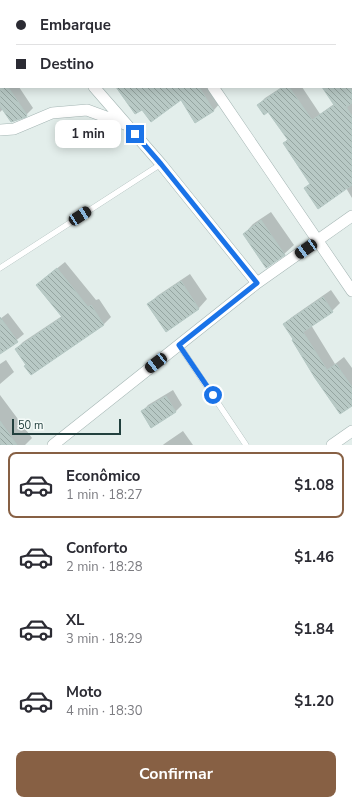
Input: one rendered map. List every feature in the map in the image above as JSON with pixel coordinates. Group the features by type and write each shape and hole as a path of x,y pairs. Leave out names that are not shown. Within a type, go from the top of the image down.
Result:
{"street":[{"path":"95,88 161,164 257,283"},
{"path":"214,88 352,291"},
{"path":"0,130 14,129 52,113 88,110 127,125"},
{"path":"54,445 257,283 352,216"},
{"path":"332,445 352,432"}],"lane":[{"path":"0,268 161,164"},
{"path":"179,345 246,445"}],"building":[{"path":"0,88 9,88 27,115 26,117 11,122 0,106"},
{"path":"117,88 200,88 214,111 195,123 181,100 151,122 142,110 135,114"},
{"path":"282,88 290,88 312,120 334,105 323,88 350,88 352,91 352,103 346,107 352,116 352,185 318,209 304,188 310,184 283,143 288,140 268,112 264,115 257,105"},
{"path":"261,220 285,255 266,268 243,234"},
{"path":"57,268 88,307 91,305 104,325 31,375 24,366 26,365 15,349 62,317 36,285"},
{"path":"181,281 199,309 166,332 147,304"},
{"path":"323,297 333,312 303,332 327,370 336,364 352,387 352,406 340,414 315,378 283,324"},
{"path":"0,317 18,342 0,354"},
{"path":"166,396 176,412 151,428 141,411"},
{"path":"0,421 17,445 0,445"}],"route":[{"path":"135,134 257,283 179,345 213,395"}]}
